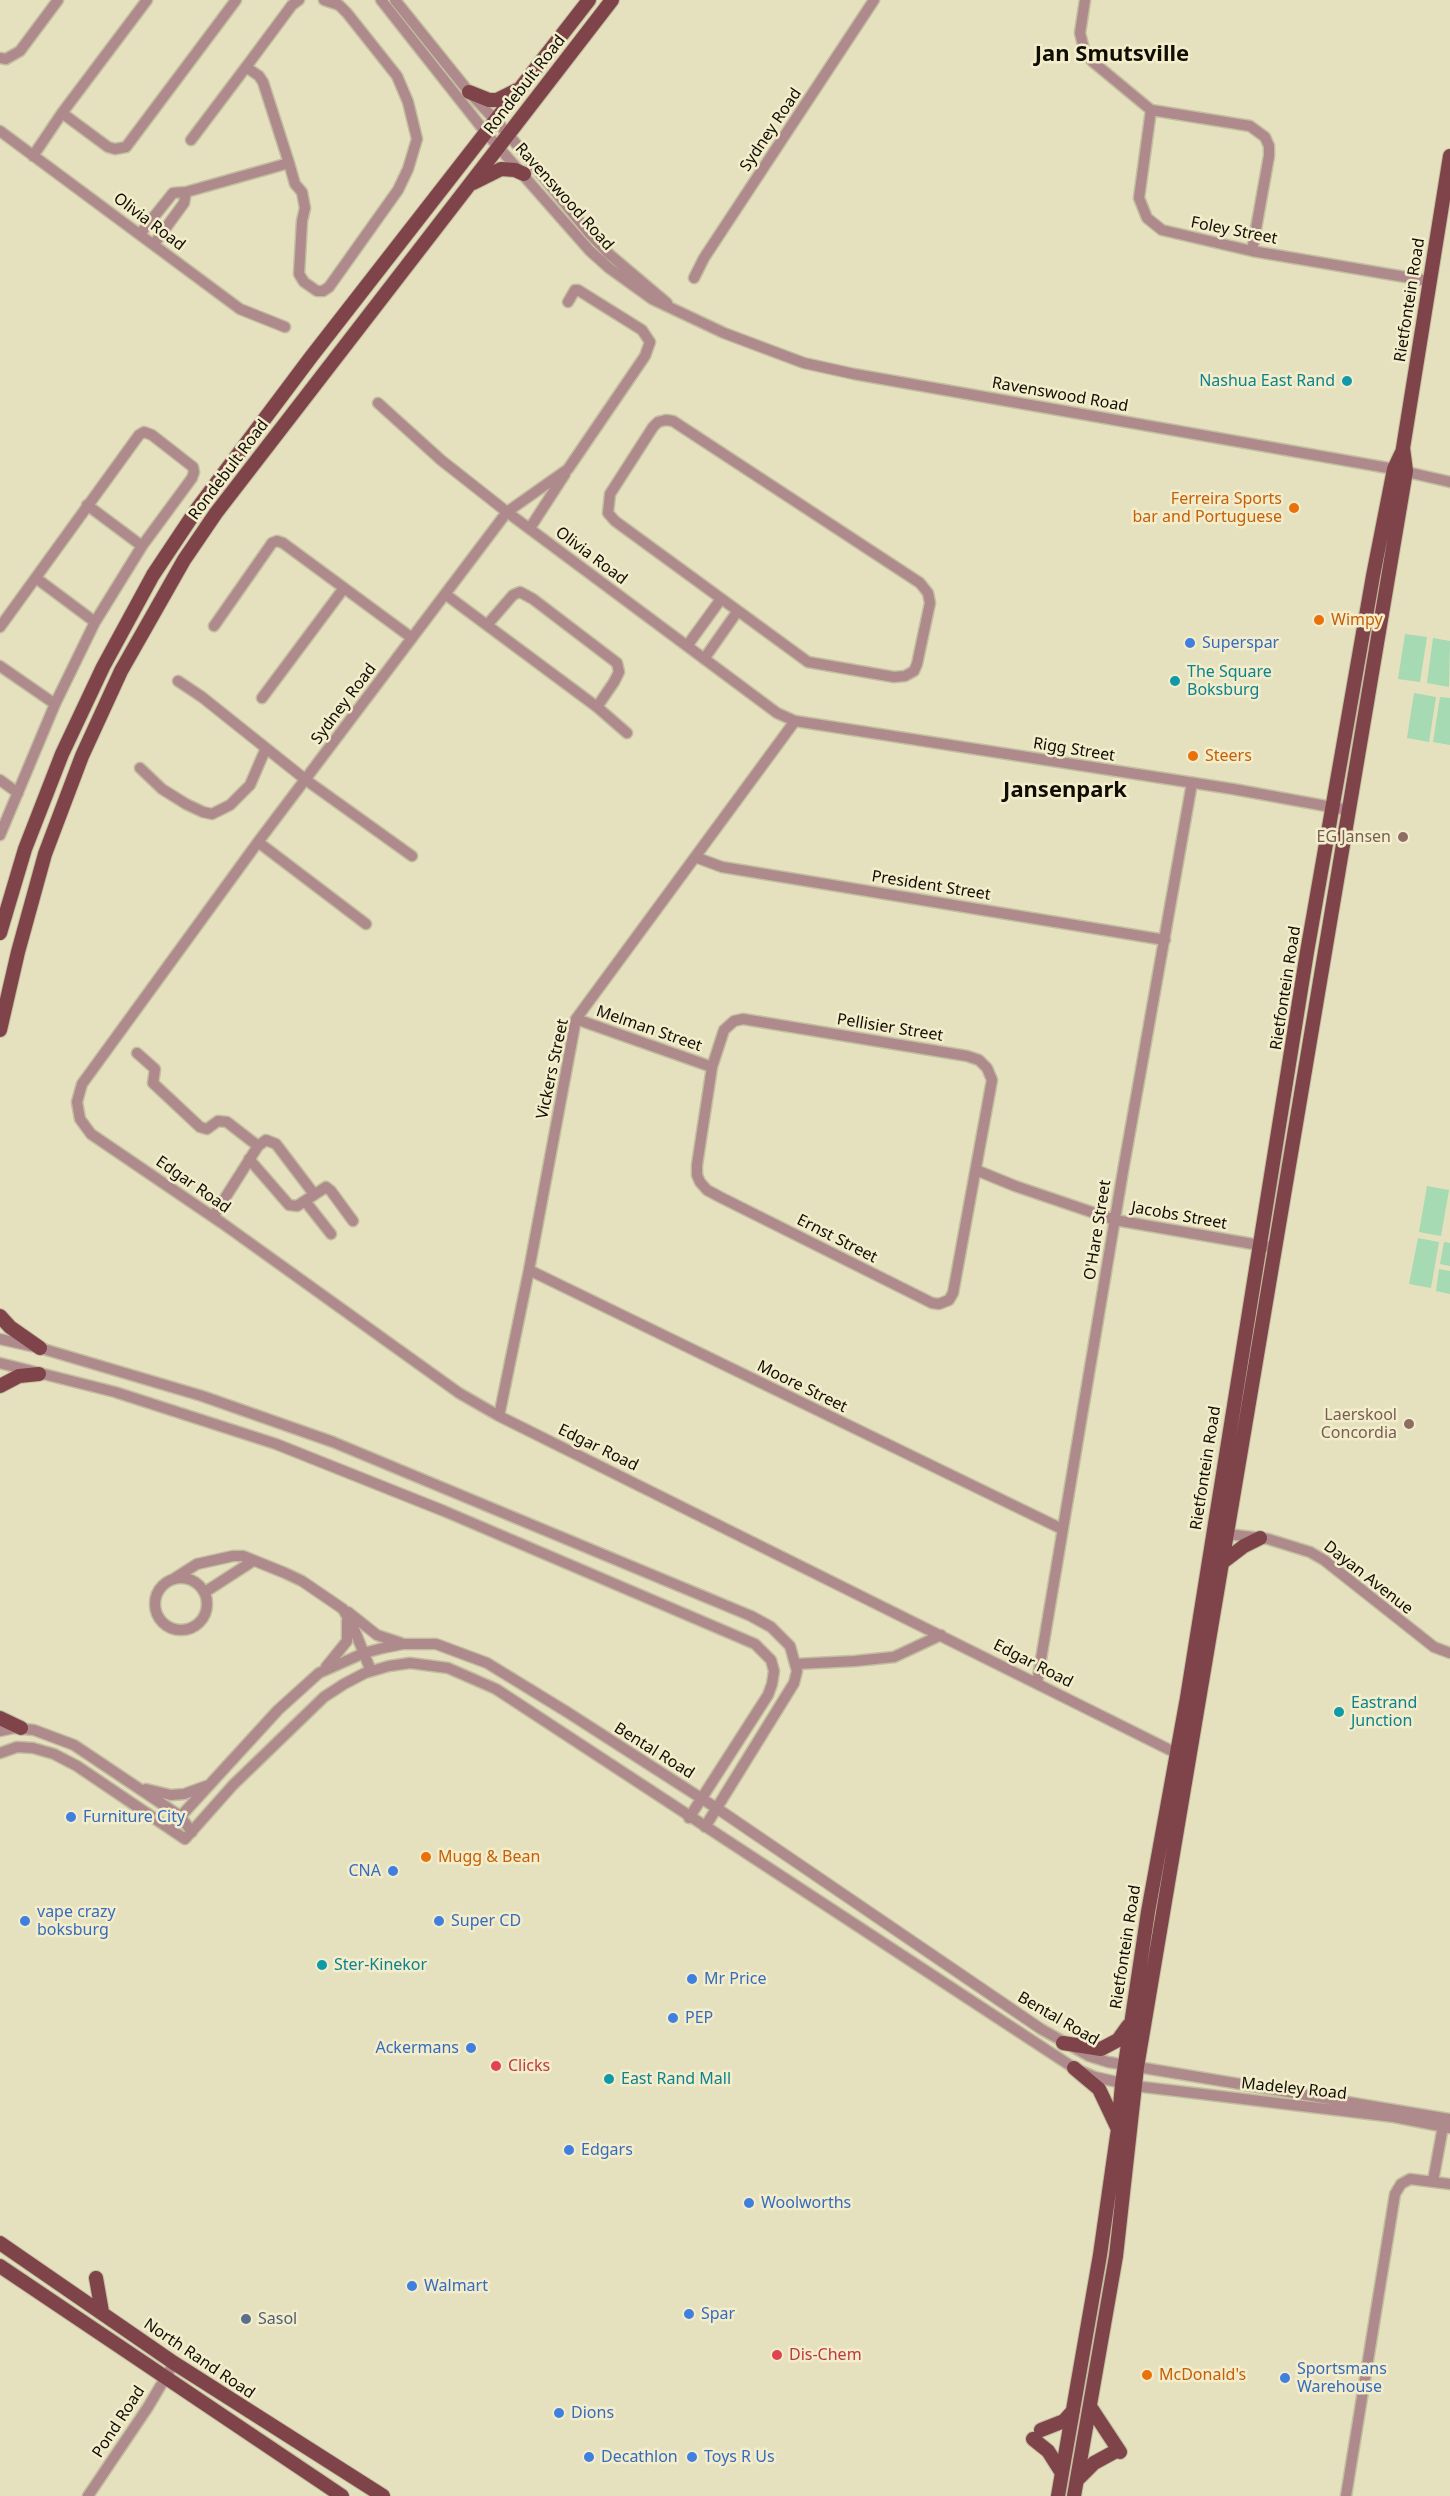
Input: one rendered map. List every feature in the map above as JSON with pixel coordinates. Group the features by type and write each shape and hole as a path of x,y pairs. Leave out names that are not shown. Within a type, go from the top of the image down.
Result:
{"main road":[{"name":"Rondebult Road","path":"0,933 25,849 62,754 103,667 153,575 197,509 311,357 589,0"},
{"name":"Rondebult Road","path":"0,1030 18,952 45,854 82,756 121,671 184,560 216,513 612,0"},
{"path":"469,92 489,100 497,100 520,89"},
{"name":"Rietfontein Road","path":"1058,2496 1118,2129 1128,2085 1223,1562 1276,1248 1348,810 1450,156"},
{"path":"467,186 501,169 515,170 524,174"},
{"name":"Rietfontein Road","path":"1131,2066 1131,2022 1307,951 1373,576 1400,470"},
{"path":"1307,951 1325,954"},
{"path":"0,1316 10,1327 40,1348"},
{"path":"1248,1316 1264,1318"},
{"path":"0,1386 19,1376 39,1374"},
{"path":"1223,1562 1244,1546 1260,1538"},
{"path":"0,1718 21,1728"},
{"path":"1063,2043 1091,2049 1109,2047 1118,2040 1131,2022"},
{"path":"1074,2068 1099,2089 1118,2129"},
{"name":"Rietfontein Road","path":"1074,2496 1116,2256 1128,2085"},
{"name":"North Rand Road","path":"0,2243 174,2363 383,2496"},
{"name":"North Rand Road","path":"0,2266 342,2496"},
{"path":"96,2278 102,2312"},
{"path":"1077,2480 1094,2463 1118,2451 1091,2409"},
{"path":"1062,2473 1037,2434 1064,2421 1073,2411"},
{"path":"360,2481 390,2496"}],"street":[{"path":"0,58 6,58 20,51 58,0"},
{"path":"33,156 62,113 147,0"},
{"path":"62,113 108,147 122,150 236,0"},
{"path":"191,140 292,5 299,0"},
{"path":"246,67 263,82 295,184 302,192 305,208 302,221 299,274 304,282 317,291 323,291 329,287 393,198 408,169 417,139 408,102 397,76 387,61 339,5 324,0"},
{"name":"Ravenswood Road","path":"381,0 486,133 575,235 609,268 652,299 674,310 760,348 804,363 854,374 1400,470 1450,482"},
{"name":"Ravenswood Road","path":"395,0 469,92 508,134 590,234 609,254 658,293 674,310"},
{"name":"Sydney Road","path":"694,278 704,258 874,0"},
{"path":"1085,0 1080,33 1085,53 1151,110 1250,126 1265,137 1269,146 1269,156 1252,251"},
{"name":"Foley Street","path":"1151,110 1139,198 1147,218 1169,233 1252,251 1430,280"},
{"name":"Olivia Road","path":"0,131 240,309 285,327"},
{"path":"140,234 168,196 173,193 186,192 289,163"},
{"path":"154,244 184,202 186,192"},
{"name":"Sydney Road","path":"82,1084 258,842 507,512 568,469 645,356 650,342 642,330 578,290 568,302"},
{"name":"Olivia Road","path":"378,403 441,460 507,512 777,712 795,721"},
{"path":"673,420 920,583 928,593 930,603 914,671 905,676 894,677 808,662 737,612 615,521 608,513 610,494 658,422 673,420"},
{"path":"0,627 139,435 144,432 152,435 189,463 194,472 141,546 95,622 55,704 0,836"},
{"path":"530,528 568,469"},
{"path":"87,505 141,546"},
{"path":"214,626 272,543 277,541 283,543 412,638"},
{"path":"36,578 95,622"},
{"path":"262,698 344,588"},
{"path":"487,625 507,600 520,592 552,613 617,663 619,672 615,682 597,707"},
{"path":"445,594 597,707 627,733"},
{"path":"687,646 721,599"},
{"path":"704,659 737,612"},
{"path":"0,666 55,704"},
{"path":"178,681 202,697 306,780 412,856"},
{"name":"Rigg Street","path":"795,721 1192,783 1348,810"},
{"name":"Vickers Street","path":"499,1416 576,1019 795,721"},
{"path":"140,768 162,789 186,804 212,814 230,805 250,785 266,748"},
{"path":"0,780 18,793"},
{"name":"O'Hare Street","path":"1037,1683 1192,783"},
{"path":"258,842 366,924"},
{"name":"President Street","path":"695,857 722,867 1165,940"},
{"name":"Melman Street","path":"576,1019 712,1067"},
{"name":"Pellisier Street","path":"712,1067 724,1030 734,1021 743,1019 973,1057 984,1063 992,1080 976,1170"},
{"path":"137,1053 155,1069 153,1083 200,1127 207,1129 218,1121 227,1122 258,1146"},
{"name":"Ernst Street","path":"712,1067 697,1165 697,1175 707,1190 932,1304 946,1302 953,1293 976,1170"},
{"name":"Edgar Road","path":"82,1084 78,1093 78,1111 80,1119 91,1134 213,1217 423,1369 499,1416 1176,1753"},
{"path":"213,1217 249,1159 258,1146 266,1140 276,1144 331,1234"},
{"path":"249,1159 286,1203 293,1206 324,1187 329,1189 353,1221"},
{"name":"Jacobs Street","path":"976,1170 1015,1186 1115,1220 1276,1248"},
{"name":"Moore Street","path":"529,1270 1062,1529"},
{"path":"0,1339 40,1348 202,1396 333,1442 730,1607 771,1627 790,1646 796,1664 794,1683 705,1827"},
{"path":"0,1363 115,1392 287,1448 444,1511 755,1644 771,1660 774,1671 768,1695 689,1818"},
{"name":"Dayan Avenue","path":"1212,1532 1282,1542 1310,1552 1434,1647 1450,1653"},
{"path":"176,1578 189,1578 201,1586 205,1592 207,1608 200,1623 186,1630 170,1628 158,1616 155,1600 161,1586 197,1564 243,1556 302,1581 376,1635 404,1644"},
{"path":"205,1592 253,1561"},
{"path":"344,1611 371,1671"},
{"path":"320,1673 347,1641 348,1623 344,1611"},
{"path":"796,1664 855,1662 894,1657 941,1635"},
{"name":"Bental Road","path":"170,1828 278,1710 320,1673 364,1653 404,1644 436,1644 471,1655 487,1663 701,1798 1063,2043 1089,2056 1131,2066"},
{"name":"Bental Road","path":"189,1835 233,1785 324,1697 344,1684 371,1671 389,1666 428,1664 448,1668 496,1689 689,1818 1074,2068 1128,2085"},
{"path":"0,1731 21,1728 47,1733 74,1745 180,1816 189,1835"},
{"path":"0,1753 17,1747 33,1748 54,1754 170,1828 189,1835"},
{"path":"140,1788 171,1795 197,1790 214,1782"},
{"name":"Madeley Road","path":"1131,2066 1447,2123"},
{"name":"Madeley Road","path":"1128,2085 1447,2123"},
{"path":"1433,2181 1447,2123"},
{"path":"1346,2496 1395,2194 1401,2184 1410,2179 1450,2184"},
{"name":"Pond Road","path":"88,2496 148,2407 174,2363"}],"green space":[{"path":"1405,634 1427,637 1420,682 1398,679"},
{"path":"1433,638 1450,641 1449,687 1427,683"},
{"path":"1414,693 1436,697 1429,742 1407,738"},
{"path":"1440,697 1450,698 1450,745 1433,742"},
{"path":"1427,1186 1449,1190 1441,1236 1419,1232"},
{"path":"1418,1238 1439,1242 1431,1288 1409,1284"},
{"path":"1444,1242 1450,1243 1450,1266 1440,1264"},
{"path":"1439,1269 1450,1271 1450,1294 1436,1291"}],"place":[{"name":"Nashua East Rand","path":"1347,381"},
{"name":"Ferreira Sports bar and Portuguese","path":"1294,508"},
{"name":"Wimpy","path":"1319,620"},
{"name":"Superspar","path":"1190,643"},
{"name":"The Square Boksburg","path":"1175,681"},
{"name":"Steers","path":"1193,756"},
{"name":"EG Jansen","path":"1403,837"},
{"name":"Laerskool Concordia","path":"1409,1424"},
{"name":"Eastrand Junction","path":"1339,1712"},
{"name":"Furniture City","path":"71,1817"},
{"name":"Mugg & Bean","path":"426,1857"},
{"name":"CNA","path":"393,1871"},
{"name":"vape crazy boksburg","path":"25,1921"},
{"name":"Super CD","path":"439,1921"},
{"name":"Ster-Kinekor","path":"322,1965"},
{"name":"Mr Price","path":"692,1979"},
{"name":"PEP","path":"673,2018"},
{"name":"Ackermans","path":"471,2048"},
{"name":"Clicks","path":"496,2066"},
{"name":"East Rand Mall","path":"609,2079"},
{"name":"Edgars","path":"569,2150"},
{"name":"Woolworths","path":"749,2203"},
{"name":"Walmart","path":"412,2286"},
{"name":"Spar","path":"689,2314"},
{"name":"Sasol","path":"246,2319"},
{"name":"Dis-Chem","path":"777,2355"},
{"name":"McDonald's","path":"1147,2375"},
{"name":"Sportsmans Warehouse","path":"1285,2378"},
{"name":"Dions","path":"559,2413"},
{"name":"Decathlon","path":"589,2457"},
{"name":"Toys R Us","path":"692,2457"}],"district":[{"name":"Jan Smutsville","path":"1112,55"},
{"name":"Jansenpark","path":"1065,791"}]}
